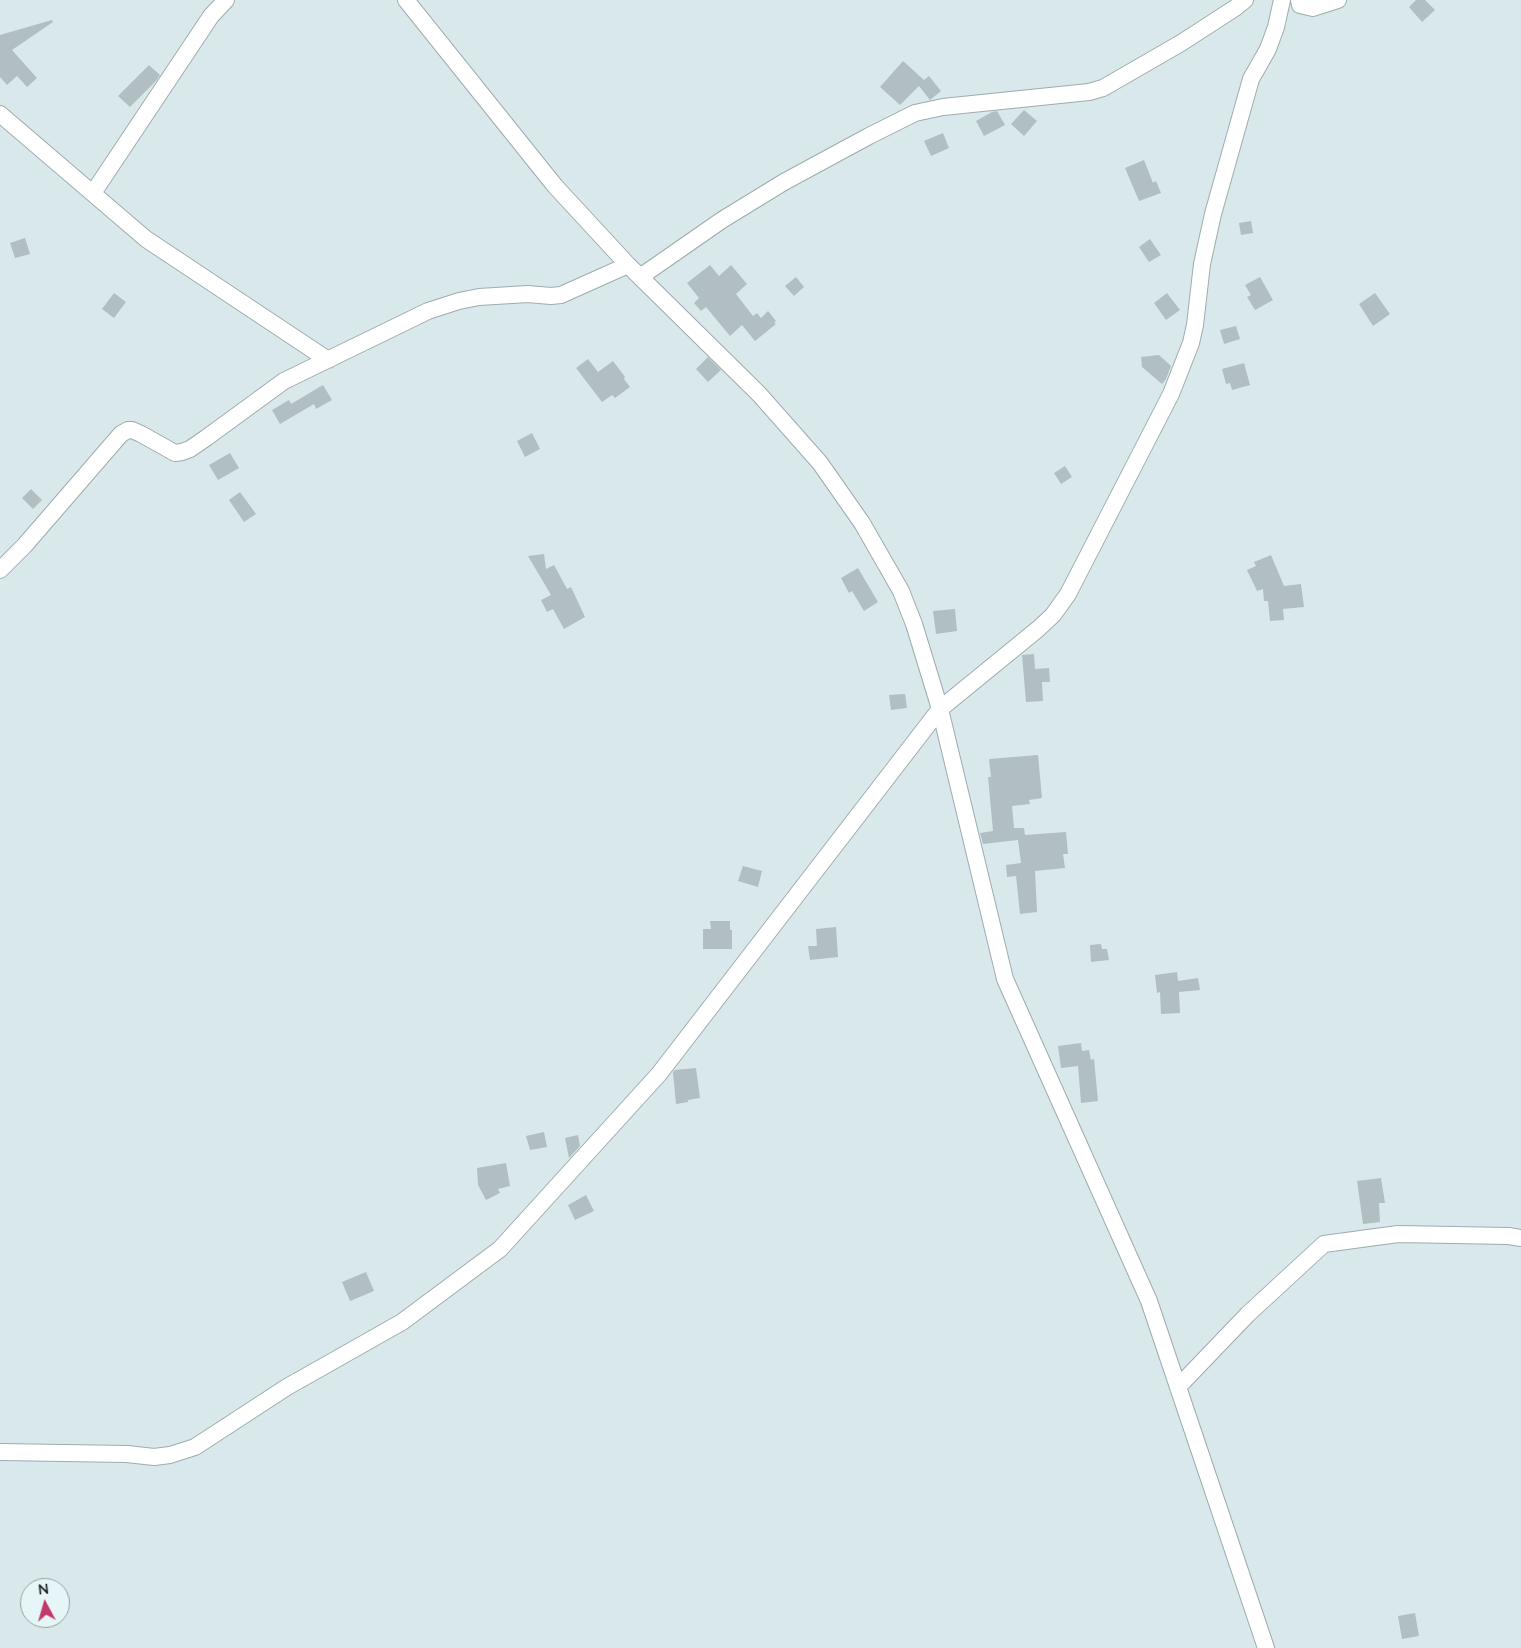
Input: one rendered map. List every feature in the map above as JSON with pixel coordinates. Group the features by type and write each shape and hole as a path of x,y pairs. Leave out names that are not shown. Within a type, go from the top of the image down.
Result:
{"street":[{"path":"93,193 211,16 226,0"},
{"path":"406,0 555,186 628,265 760,394 820,463 862,523 901,591 914,624 940,709 1005,980 1149,1301 1266,1648"},
{"path":"640,277 722,220 784,182 915,113 943,107 1089,92 1103,88 1181,43 1245,0"},
{"path":"0,1452 127,1454 154,1457 170,1455 195,1447 287,1388 402,1322 500,1249 659,1074 940,709 1038,629 1052,615 1068,594 1171,394 1191,343 1207,236 1251,79 1268,49 1276,27 1282,0"},
{"path":"1299,0 1300,5 1313,8 1338,0"},
{"path":"0,114 146,239 328,360"},
{"path":"0,570 25,545 122,434 128,430 141,434 175,453 182,452 206,438 284,381 428,312 459,301 479,297 528,294 561,295 628,265"},
{"path":"1178,1387 1248,1314 1324,1244 1398,1234 1509,1236 1521,1238"}],"building":[{"path":"1416,0 1425,0 1435,10 1422,22 1409,7"},
{"path":"52,20 53,22 12,50 37,78 27,87 17,76 7,85 0,77 0,35"},
{"path":"903,61 924,80 929,76 941,91 930,100 919,86 900,105 880,87"},
{"path":"149,65 160,75 130,107 118,96"},
{"path":"1024,110 1037,121 1024,136 1011,124"},
{"path":"997,111 1005,125 984,136 976,121"},
{"path":"943,133 949,148 931,156 924,141"},
{"path":"1144,160 1153,183 1156,181 1161,193 1139,201 1125,168"},
{"path":"1251,221 1253,233 1241,235 1239,223"},
{"path":"25,238 30,254 15,258 10,243"},
{"path":"1150,239 1161,255 1149,262 1139,247"},
{"path":"710,265 719,276 731,265 747,284 736,294 753,316 757,313 761,318 768,311 776,321 774,323 776,324 755,341 742,325 730,336 706,307 701,311 694,303 699,298 687,283"},
{"path":"796,277 804,287 794,296 785,286"},
{"path":"1260,277 1273,300 1255,310 1247,297 1251,295 1245,285"},
{"path":"114,293 126,302 114,318 102,309"},
{"path":"1167,293 1180,310 1166,320 1154,303"},
{"path":"1375,293 1390,314 1373,326 1359,304"},
{"path":"1236,326 1240,339 1224,344 1220,330"},
{"path":"1159,355 1171,366 1162,384 1142,367 1141,357"},
{"path":"708,357 721,370 708,382 696,369"},
{"path":"588,359 598,372 613,361 630,387 615,398 612,395 602,402 576,368"},
{"path":"1244,363 1250,385 1232,390 1230,383 1226,384 1222,369"},
{"path":"323,385 332,400 316,409 314,404 280,424 272,410 289,400 291,404"},
{"path":"532,433 540,449 525,457 517,441"},
{"path":"230,453 239,468 218,480 209,465"},
{"path":"1065,466 1072,477 1061,484 1054,473"},
{"path":"31,489 42,500 33,509 22,498"},
{"path":"240,492 256,514 244,522 229,500"},
{"path":"544,554 546,569 554,565 567,589 571,587 585,617 564,629 553,609 547,612 541,600 551,595 528,556"},
{"path":"1271,555 1284,586 1301,584 1304,607 1283,609 1284,620 1270,621 1268,601 1264,601 1263,589 1257,591 1247,570 1256,566 1254,562"},
{"path":"858,568 878,602 864,611 852,591 849,593 841,578"},
{"path":"955,609 957,631 936,634 933,611"},
{"path":"1034,654 1035,669 1049,668 1050,682 1042,682 1043,701 1026,702 1022,655"},
{"path":"905,694 907,708 891,710 889,695"},
{"path":"1038,755 1042,798 1029,800 1030,804 1012,806 1014,828 1024,828 1025,835 1066,832 1068,854 1063,854 1065,868 1035,871 1037,912 1020,914 1016,876 1007,877 1006,865 1021,863 1018,840 983,844 980,833 993,831 988,777 991,777 989,759"},
{"path":"743,866 762,871 758,887 738,881"},
{"path":"710,921 730,921 732,949 703,949 703,929 711,929"},
{"path":"836,927 838,957 810,960 808,946 817,946 816,929"},
{"path":"1101,944 1102,949 1107,949 1109,960 1091,962 1090,945"},
{"path":"1177,972 1178,981 1198,978 1200,990 1179,992 1180,1013 1161,1014 1160,992 1157,993 1155,975"},
{"path":"1081,1043 1082,1051 1089,1050 1091,1060 1094,1059 1098,1101 1081,1103 1078,1066 1061,1068 1058,1046"},
{"path":"696,1068 700,1098 676,1104 673,1072 675,1070"},
{"path":"544,1132 547,1147 530,1150 526,1136"},
{"path":"578,1135 580,1146 569,1158 565,1138"},
{"path":"506,1163 510,1186 498,1189 500,1193 486,1200 478,1185 477,1168"},
{"path":"1381,1178 1385,1203 1379,1203 1380,1222 1363,1224 1357,1181"},
{"path":"586,1195 594,1211 575,1220 568,1205"},
{"path":"366,1272 374,1291 350,1301 342,1282"},
{"path":"1415,1613 1419,1636 1402,1639 1398,1616"}]}
